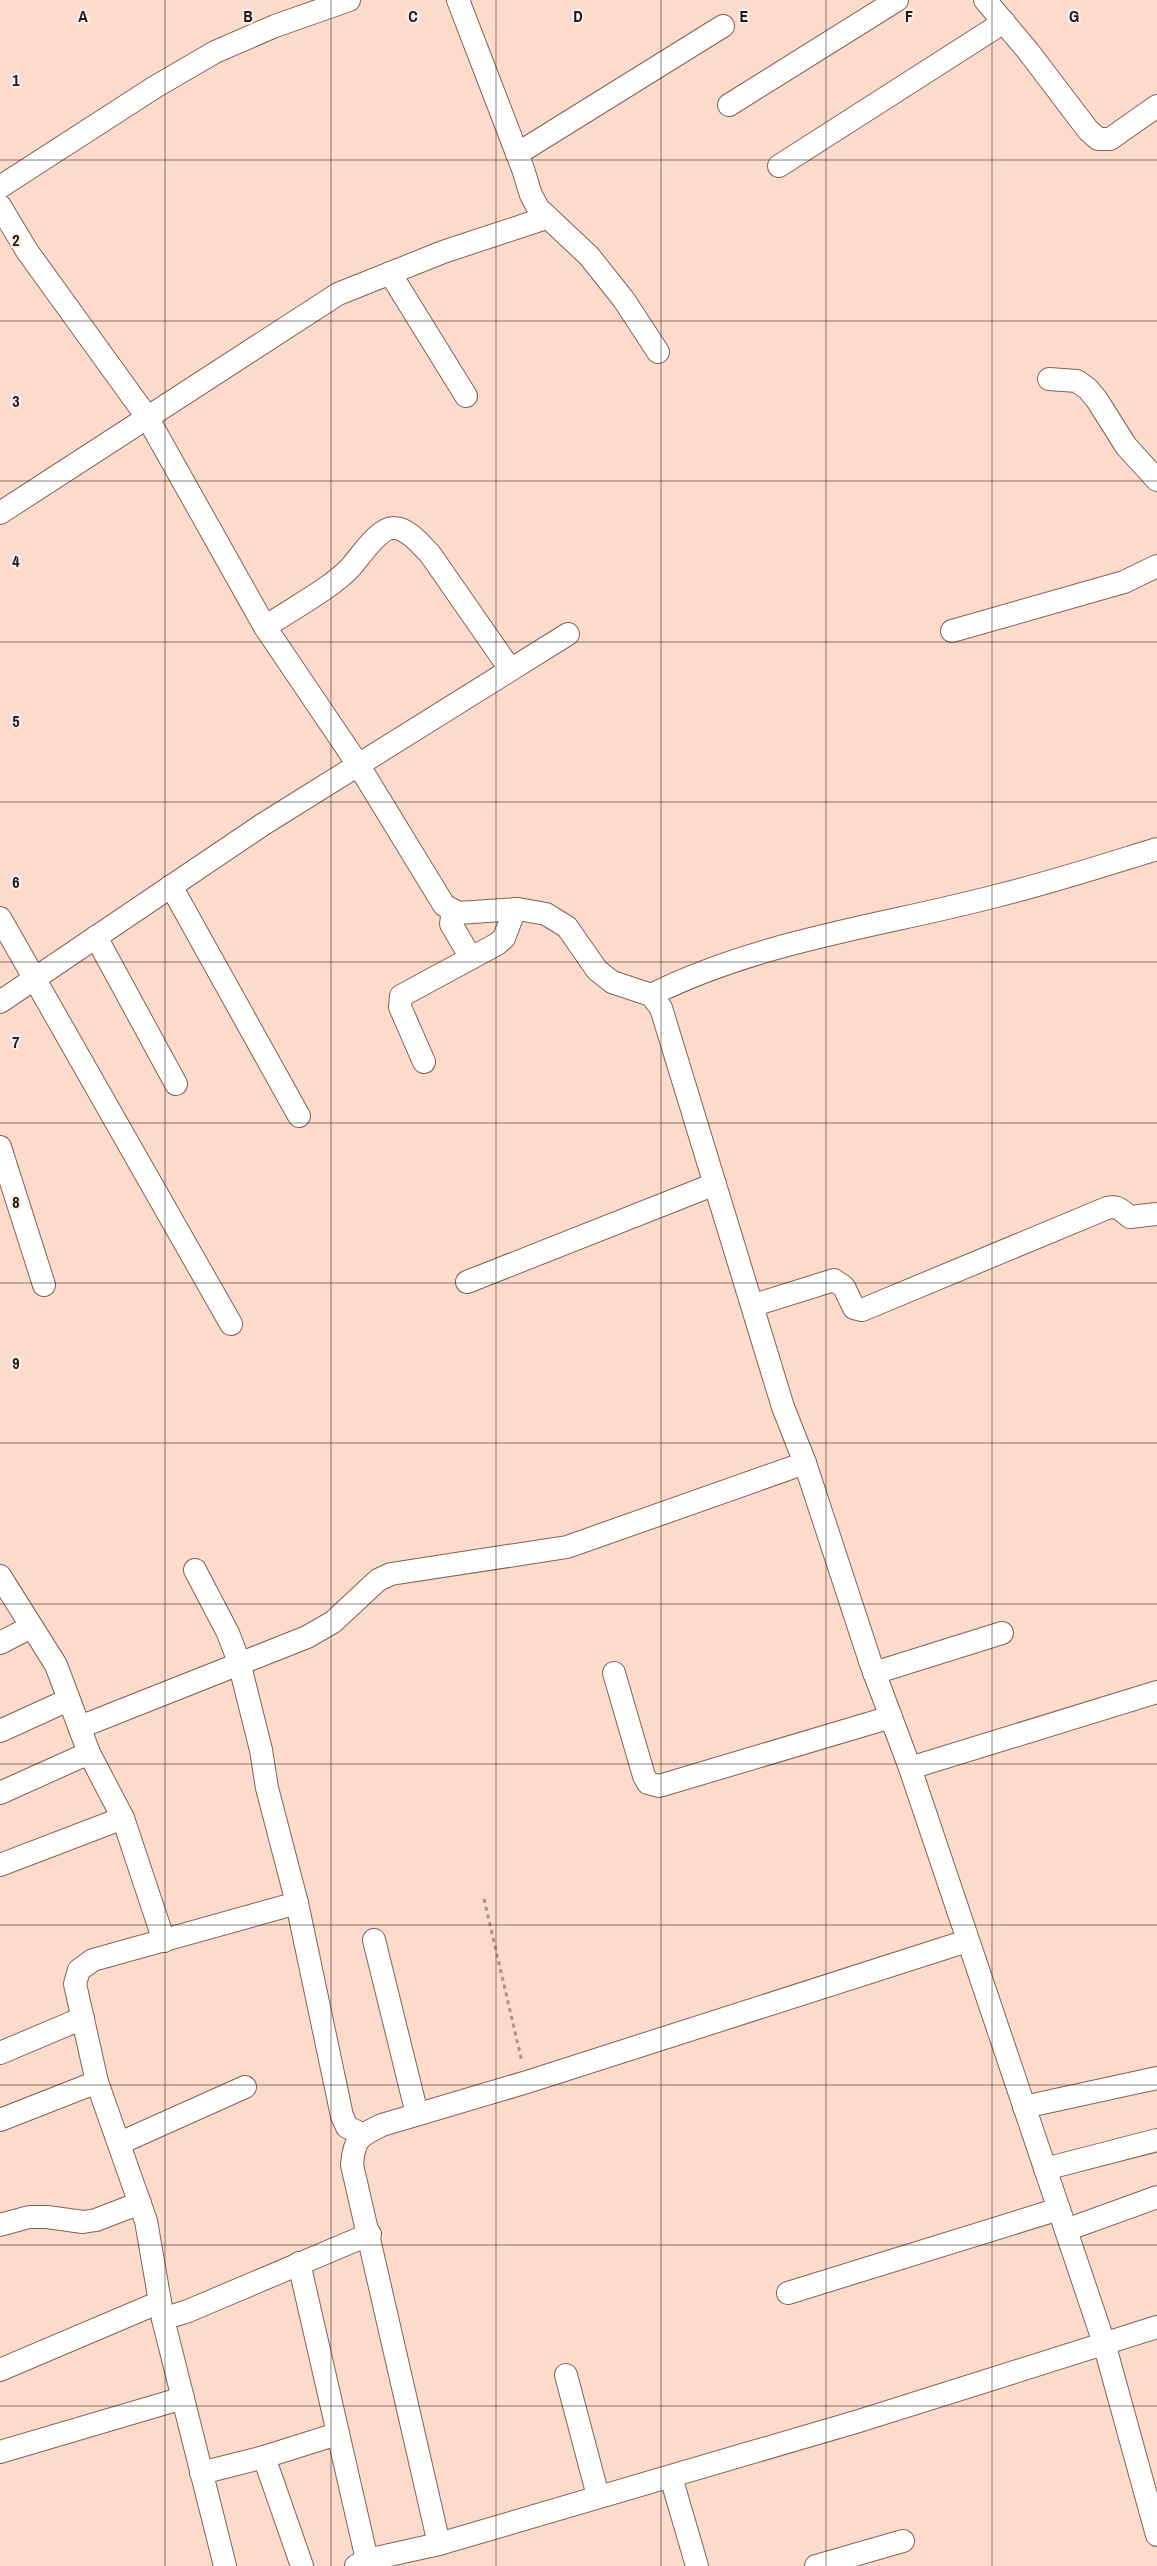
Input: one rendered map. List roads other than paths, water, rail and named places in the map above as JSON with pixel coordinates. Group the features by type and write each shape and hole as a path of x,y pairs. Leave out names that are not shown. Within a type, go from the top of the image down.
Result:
{"street":[{"path":"0,187 155,87 215,52 316,5 349,0"},
{"path":"458,0 517,154 531,196 546,218 570,236 590,256 624,300 658,352"},
{"path":"729,105 897,0"},
{"path":"985,0 1088,130 1098,139 1110,139 1157,106"},
{"path":"779,166 1004,22"},
{"path":"517,154 723,26"},
{"path":"0,206 27,251 147,417 265,627 359,766 444,905 458,912 515,909 546,914 567,927 597,970 612,982 651,994 661,1008 754,1305 783,1407 805,1463 874,1673 910,1768 1104,2343 1157,2534"},
{"path":"0,513 338,294 442,252 546,218"},
{"path":"390,273 466,396"},
{"path":"1049,379 1077,381 1088,389 1098,400 1126,446 1157,480"},
{"path":"265,627 339,577 378,536 393,528 400,529 416,540 430,554 510,669"},
{"path":"952,631 1124,582 1157,566"},
{"path":"0,1002 262,825 568,634"},
{"path":"651,994 719,964 807,940 1000,895 1157,849"},
{"path":"172,886 299,1116"},
{"path":"424,1062 400,1007 401,996 504,938 515,909"},
{"path":"458,912 452,917 451,924 471,958"},
{"path":"0,918 231,1324"},
{"path":"96,937 176,1084"},
{"path":"0,1148 44,1285"},
{"path":"467,1282 715,1184"},
{"path":"754,1305 834,1280 844,1287 854,1308 862,1310 1107,1208 1114,1206 1120,1208 1130,1217 1157,1214"},
{"path":"80,1727 239,1662 307,1637 333,1622 378,1580 391,1574 568,1547 805,1463"},
{"path":"195,1570 228,1633 239,1662 261,1750 267,1788 297,1903 342,2116 347,2127 362,2134"},
{"path":"0,1576 56,1665 89,1753 122,1818 164,1941"},
{"path":"0,1644 31,1627"},
{"path":"874,1673 1002,1633"},
{"path":"614,1673 644,1776 648,1783 659,1786 891,1717"},
{"path":"910,1768 1157,1692"},
{"path":"0,1731 68,1700"},
{"path":"0,1793 89,1753"},
{"path":"0,1865 122,1818"},
{"path":"225,2566 162,2310 146,2221 98,2082 75,1984 79,1970 93,1960 297,1903"},
{"path":"374,1940 418,2114"},
{"path":"439,2544 370,2234 352,2165 353,2147 362,2134 382,2125 527,2082 967,1941"},
{"path":"0,2053 83,2018"},
{"path":"1024,2107 1157,2078"},
{"path":"0,2120 98,2082"},
{"path":"120,2143 245,2087"},
{"path":"1045,2169 1157,2140"},
{"path":"1066,2230 1157,2197"},
{"path":"0,2225 29,2218 48,2217 83,2222 96,2220 140,2203"},
{"path":"788,2293 1059,2209"},
{"path":"0,2370 162,2310 188,2311 370,2234"},
{"path":"299,2263 337,2434 362,2563 439,2544 598,2496 671,2477 859,2421 1157,2327"},
{"path":"566,2375 598,2496"},
{"path":"0,2452 183,2398"},
{"path":"201,2473 264,2457 337,2434"},
{"path":"264,2457 302,2566"},
{"path":"671,2477 697,2566"},
{"path":"816,2566 903,2541"}]}
